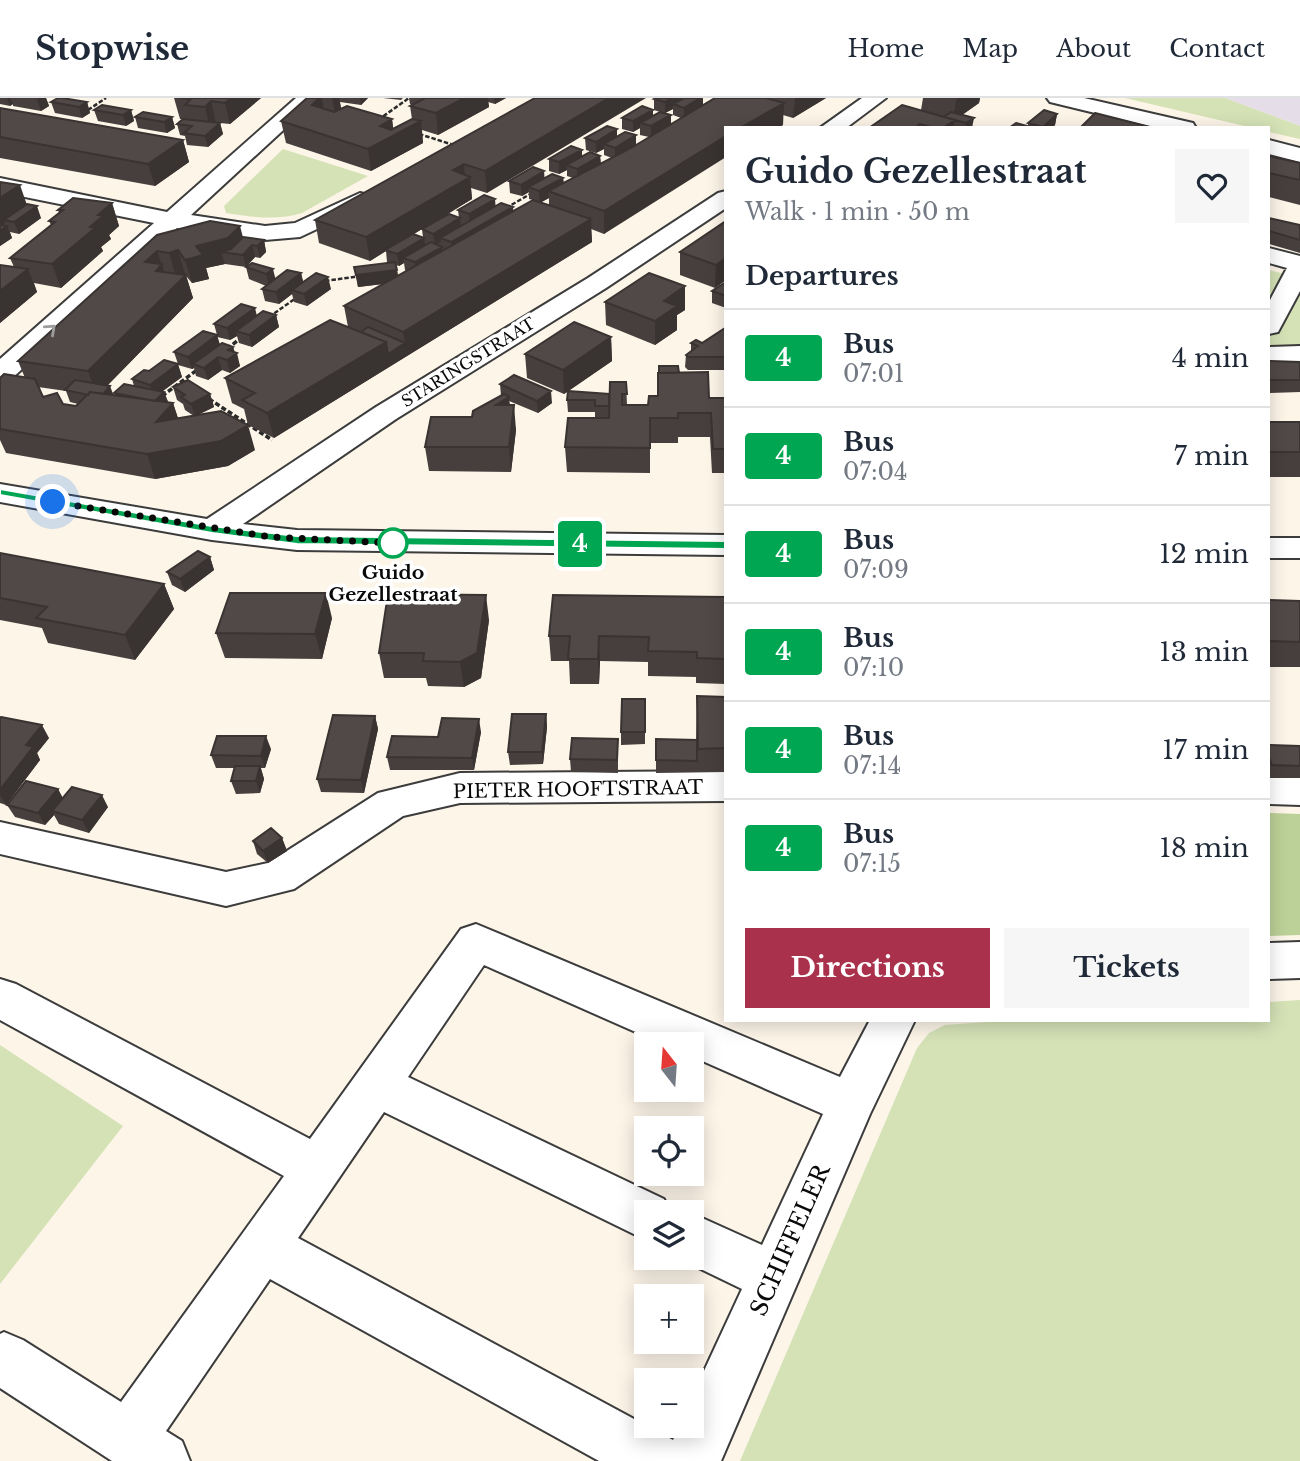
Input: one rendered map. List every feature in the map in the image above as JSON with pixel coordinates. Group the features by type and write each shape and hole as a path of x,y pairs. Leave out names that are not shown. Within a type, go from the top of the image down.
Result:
{"street":[{"path":"0,374 308,98"},
{"path":"834,126 876,98"},
{"path":"1057,98 1176,126"},
{"path":"1070,124 1089,106"},
{"path":"1270,147 1300,155"},
{"path":"0,185 173,220 265,233 285,233 313,225 382,188"},
{"name":"STARINGSTRAAT","path":"212,530 386,413 597,283 724,199"},
{"path":"1270,255 1300,266 1270,324"},
{"path":"1270,355 1300,354"},
{"path":"0,493 212,530 297,540 366,543 724,545"},
{"path":"1270,548 1300,548"},
{"name":"PIETER HOOFTSTRAAT","path":"22,843 226,889 279,877 392,804 460,788 724,786"},
{"path":"1270,789 1300,790"},
{"path":"4,1359 145,1450 262,1247 476,942 852,1104"},
{"path":"1270,961 1300,960"},
{"path":"0,998 317,1168"},
{"name":"SCHIFFELER","path":"692,1461 773,1277 892,1022"},
{"path":"376,1085 634,1210"},
{"path":"704,1244 773,1277"},
{"path":"262,1247 655,1461"}],"path":[{"path":"102,113 88,110 106,98"},
{"path":"389,124 377,120 409,98"},
{"path":"412,131 459,146"},
{"path":"499,212 534,192"},
{"path":"511,206 523,210"},
{"path":"285,233 313,283 369,275"},
{"path":"260,324 316,282"},
{"path":"227,349 249,332"},
{"path":"162,397 204,365"},
{"path":"182,382 193,388"},
{"path":"203,395 235,415 247,427 313,463"}],"shaded area":[{"path":"1225,98 1300,98 1300,126"}],"green space":[{"path":"1125,98 1225,98 1300,126 1300,139 1270,132 1270,126 1244,126"},
{"path":"283,149 368,176 302,213 274,218 226,213 224,206"},
{"path":"1270,270 1300,278 1300,346 1270,346"},
{"path":"1270,813 1300,814 1300,935 1270,936"},
{"path":"1300,1000 1300,1461 740,1461 917,1048 929,1033 945,1025 987,1022 1270,1022 1270,1002"},
{"path":"0,1045 123,1126 0,1284"}],"building":[{"path":"58,98 87,102 79,107 51,102"},
{"path":"179,98 231,98 225,103 211,101 205,107 185,105 191,99"},
{"path":"307,98 319,98 312,105 334,112 347,106 392,119 380,126 391,130 412,119 421,121 368,149 281,121"},
{"path":"425,98 464,98 436,113 410,106"},
{"path":"535,98 609,98 485,171 464,164 453,170 470,177 366,237 315,220"},
{"path":"673,98 665,102 654,99"},
{"path":"684,98 700,98 684,108 673,104"},
{"path":"715,98 766,98 784,103 744,126 724,126 724,137 604,211 548,191 631,148"},
{"path":"102,105 131,110 123,115 94,110"},
{"path":"902,105 955,120 946,126 872,126"},
{"path":"642,106 653,110 633,121 622,118"},
{"path":"0,108 183,140 148,164 0,137"},
{"path":"1044,110 1057,114 1044,126 1028,123"},
{"path":"143,112 172,117 164,122 135,117"},
{"path":"660,112 671,115 651,126 640,123"},
{"path":"951,112 974,118 966,123 944,117"},
{"path":"1095,113 1146,126 1082,126"},
{"path":"183,119 220,123 205,136 184,133 192,126 177,124"},
{"path":"607,126 617,129 596,142 585,138"},
{"path":"625,132 636,135 615,148 604,144"},
{"path":"571,146 582,150 559,162 549,159"},
{"path":"590,152 600,156 577,169 566,165"},
{"path":"1270,156 1300,163 1300,180 1270,173"},
{"path":"533,167 544,171 521,185 509,181"},
{"path":"552,174 563,178 539,191 528,187"},
{"path":"0,182 20,185 0,198"},
{"path":"484,195 495,199 469,214 458,210"},
{"path":"73,198 112,203 98,215 103,216 90,227 95,228 52,264 10,258 55,222 49,221"},
{"path":"533,200 591,219 403,332 344,306"},
{"path":"501,203 513,207 451,242 440,238"},
{"path":"27,204 37,206 14,222 4,220"},
{"path":"449,214 460,218 433,234 422,229"},
{"path":"1270,218 1300,225 1300,240 1270,231"},
{"path":"210,221 240,226 228,238 196,246 203,255 185,260 178,250 169,253 157,251 145,262 162,264 156,271 186,275 88,371 18,361 157,235"},
{"path":"724,222 724,259 716,265 680,252"},
{"path":"413,234 424,238 397,254 385,250"},
{"path":"243,237 264,240 257,246 252,245 243,255 221,252 231,249"},
{"path":"431,242 442,247 415,262 403,258"},
{"path":"395,262 397,270 356,275 354,267"},
{"path":"252,263 273,269 266,274 246,267"},
{"path":"0,265 28,269 0,291"},
{"path":"287,270 301,273 276,292 262,289"},
{"path":"316,273 328,277 304,294 292,290"},
{"path":"649,273 685,286 664,301 677,306 655,321 605,302"},
{"path":"724,283 724,295 712,291"},
{"path":"241,304 255,308 227,328 214,324"},
{"path":"263,311 276,315 249,335 236,331"},
{"path":"330,320 386,342 267,413 242,400 255,393 225,378"},
{"path":"574,322 611,337 563,370 525,354"},
{"path":"368,327 405,343 388,354 386,342 361,332"},
{"path":"724,329 724,357 686,355 698,346 691,343 696,340 702,343"},
{"path":"203,331 217,335 188,357 174,352"},
{"path":"222,343 233,347 228,350 237,353 227,360 218,357 204,368 193,364"},
{"path":"164,360 178,364 150,385 132,379 144,370 149,371"},
{"path":"1270,361 1300,362 1300,380 1270,380"},
{"path":"659,366 678,366 679,373 659,373"},
{"path":"708,372 709,398 724,398 724,449 713,449 711,413 678,413 678,418 650,418 650,448 565,447 568,418 609,418 610,382 626,382 627,394 622,394 622,405 648,405 649,396 658,396 658,373"},
{"path":"4,374 35,379 43,397 57,393 63,404 76,406 90,392 173,403 156,422 221,411 248,425 221,441 147,454 0,429 0,378"},
{"path":"514,375 551,391 537,401 500,384"},
{"path":"75,380 110,386 103,394 90,392 88,395 65,390"},
{"path":"188,380 210,394 191,404 181,397 185,395 173,387"},
{"path":"124,384 164,392 155,401 114,393"},
{"path":"568,391 609,394 609,406 595,406 595,400 567,400"},
{"path":"504,394 509,397 496,405 514,405 509,447 425,447 431,417 472,417 473,411"},
{"path":"1270,422 1300,422 1300,452 1270,452"},
{"path":"198,551 210,557 180,579 167,572"},
{"path":"0,553 164,584 125,635 36,618 47,607 0,598"},
{"path":"230,593 326,593 315,634 216,633"},
{"path":"388,594 486,595 477,653 460,662 423,661 424,653 379,653"},
{"path":"553,595 724,597 724,659 697,658 697,652 648,651 649,637 599,636 598,659 568,659 570,636 549,636"},
{"path":"1270,600 1300,601 1300,642 1270,641"},
{"path":"697,696 724,697 724,748 698,749"},
{"path":"622,699 645,699 645,732 621,732"},
{"path":"512,714 546,714 542,752 508,752"},
{"path":"333,715 375,716 361,780 317,779"},
{"path":"0,718 42,725 26,745 33,747 0,790"},
{"path":"442,718 479,719 472,758 387,757 392,736 438,737"},
{"path":"217,736 266,736 261,756 211,755"},
{"path":"572,738 618,739 617,760 570,759"},
{"path":"656,739 697,740 697,761 656,760"},
{"path":"1270,745 1300,746 1300,766 1272,765"},
{"path":"235,766 260,766 256,781 231,781"},
{"path":"26,781 58,789 38,813 7,805"},
{"path":"72,787 102,795 82,820 52,811"},
{"path":"271,828 282,838 263,851 253,841"}],"bus line":[{"name":"4","path":"0,493 212,530 297,540 366,543 724,545"}],"place":[{"name":"Guido Gezellestraat","path":"393,543"}],"route":[{"path":"53,502 212,530 297,540 393,543"}]}
